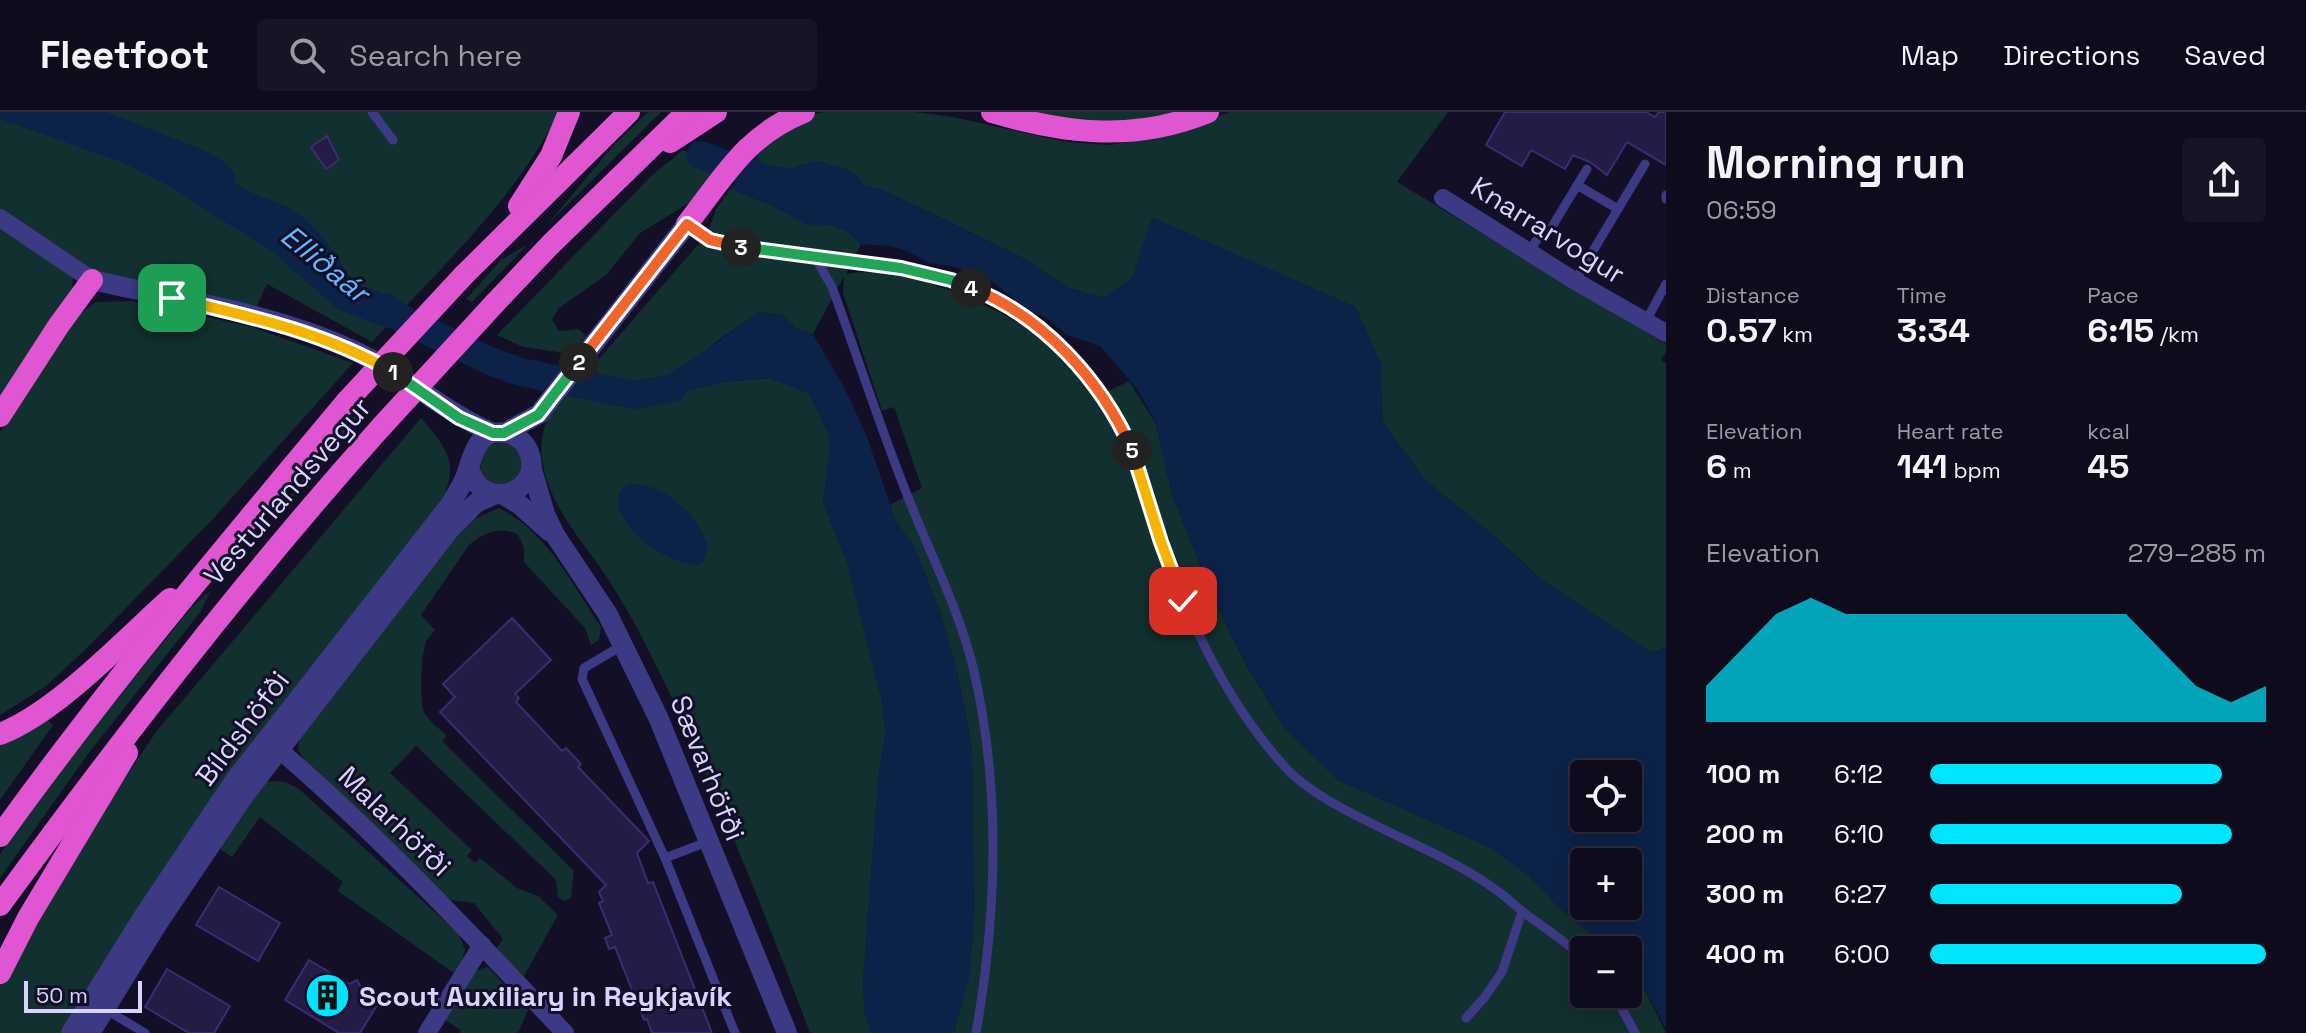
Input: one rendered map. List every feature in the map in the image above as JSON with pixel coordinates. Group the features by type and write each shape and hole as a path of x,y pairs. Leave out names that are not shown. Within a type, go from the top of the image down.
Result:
{"highway":[{"path":"494,244 551,156 569,112"},
{"name":"Vesturlandsvegur","path":"0,836 218,555 347,401 494,244 629,112"},
{"name":"Vesturlandsvegur","path":"0,905 186,656 309,507 495,303 687,112"},
{"path":"622,174 716,112"},
{"path":"687,224 748,145 784,120 804,112"},
{"path":"992,112 1066,130 1107,133 1166,125 1208,112"},
{"path":"0,416 92,280"},
{"path":"0,734 18,727 52,704 218,555"},
{"path":"0,973 28,918 186,656"}],"street":[{"name":"Knarrarvogur","path":"1443,198 1575,281 1666,333"},
{"name":"Bíldshöfði","path":"71,1033 97,1005 215,837 273,745 450,505 478,442 543,408 687,224"},
{"path":"3,226 92,280 251,316 303,331 358,353 391,371 459,418 521,441 531,461"},
{"path":"439,404 463,440 475,481 488,492 499,494"},
{"name":"Bíldshöfði","path":"273,745 451,528 476,503 519,489 529,474 543,408"},
{"name":"Sævarhöfði","path":"531,461 545,514 555,535 591,586 658,717 787,1033"},
{"name":"Sævarhöfði","path":"499,494 520,505 555,535"},
{"name":"Malarhöfði","path":"273,745 377,841 565,1033"},
{"path":"427,1033 482,945"},
{"name":"Bíldshöfði","path":"90,1033 97,1005"}],"lane":[{"path":"372,112 393,140"},
{"path":"1575,281 1645,164"},
{"path":"1529,252 1538,238 1550,230 1587,169"},
{"path":"1577,185 1618,209"},
{"path":"687,224 710,240 728,245 901,268 951,280 1018,312 1068,355 1095,385 1119,421 1133,450 1183,601 1232,696 1264,743 1288,771 1313,790 1469,871 1570,948"},
{"path":"816,259 832,287 896,468 952,603 980,698 992,816 993,916 976,1033"},
{"path":"1646,321 1666,284"},
{"path":"623,645 584,668 582,679 665,858 735,1033"},
{"path":"665,858 707,842"},
{"path":"1466,1018 1502,972 1522,912"},
{"path":"97,1005 145,1033"},
{"path":"1622,1008 1635,1033"},
{"path":"122,1033 128,1023"}],"green space":[{"path":"0,112 559,112 542,143 498,204 372,342 267,284 256,308 94,277 0,212"},
{"path":"648,112 661,112 547,225 613,146"},
{"path":"824,112 914,112 953,117 1066,142 1110,145 1159,137 1230,112 1448,112 1397,182 1666,344 1661,360 1666,363 1666,647 1652,653 1543,581 1492,534 1426,481 1383,423 1380,361 1140,262 1132,279 1103,298 1070,288 1019,256 881,189 866,187 851,171 817,161 790,169 763,165 757,156 762,141 811,115"},
{"path":"1032,112 1175,112 1111,125"},
{"path":"683,150 717,167 694,200 640,233 606,275 559,308 552,320 559,331 578,329 586,336 572,354 523,347 497,335 651,176"},
{"path":"731,189 810,225 832,225 847,231 861,244 846,274 870,272 896,275 925,282 982,304 1032,332 1057,352 1095,398 1129,381 1156,424 1172,494 1215,602 1247,666 1285,728 1338,780 1491,848 1527,874 1570,916 1570,920 1574,920 1594,936 1570,936 1570,1008 1642,1008 1642,983 1666,1033 954,1033 970,972 972,747 958,676 941,614 914,547 896,522 890,505 922,488 894,407 882,411 843,293 844,276 813,334 795,328 783,315 759,312 713,344 700,357 681,392 723,382 770,378 809,393 829,435 823,502 847,562 882,701 886,733 879,771 863,982 865,1013 871,1033 810,1033 740,853 672,699 624,605 561,512 545,476 542,457 542,438 547,419 708,233 716,209"},
{"path":"0,223 73,273 72,293 0,402"},
{"path":"528,244 472,302 466,299 501,260"},
{"path":"133,301 252,327 353,363 211,521 87,648 46,686 0,715 0,432 72,319 96,302"},
{"path":"363,405 371,412 279,512 306,474"},
{"path":"421,418 439,440 449,460 449,481 438,507 62,1033 0,1033 0,983 56,881 156,732"},
{"path":"501,443 516,449 522,464 516,479 501,485 486,479 480,464 486,449"},
{"path":"499,508 531,531 557,560 601,627 599,640 591,645 585,628 524,562 524,547 518,535 505,531 486,534 469,545 421,615 435,630 427,640 423,654 422,706 428,718 447,736 442,741 574,871 571,898 564,901 558,897 556,880 416,746 390,773 472,850 467,856 475,863 480,858 517,888 538,896 558,915 524,976 496,949 503,939 474,903 450,900 308,765 298,750 300,735 459,534 472,520"},
{"path":"210,591 201,611 88,754 0,878 0,854 78,747 191,608"},
{"path":"45,717 53,725 0,800 0,742"},
{"path":"269,781 285,782 299,789 459,934 465,950 458,976 338,891 343,882 260,817 232,857 215,846 258,786"},
{"path":"488,967 528,1010 518,1033 459,1033 461,1030 445,1020 476,970"}],"water":[{"path":"0,112 106,112 204,150 228,165 234,173 235,183 290,209 307,221 324,239 360,291 381,296 388,292 407,305 385,327 339,310 274,253 162,182 124,163 0,119"},
{"path":"757,156 763,165 790,169 817,161 852,171 866,186 881,189 1019,256 1070,288 1103,298 1132,279 1152,217 1356,307 1380,361 1383,423 1426,481 1492,534 1543,581 1652,653 1666,647 1666,1029 1642,983 1642,936 1594,936 1574,920 1642,920 1642,848 1570,848 1570,916 1527,874 1491,848 1338,780 1285,728 1247,665 1215,602 1172,494 1156,423 1137,389 1100,346 1067,335 987,278 951,266 928,263 890,246 861,244 847,231 832,225 810,226 773,206 731,189"},
{"path":"759,312 783,315 795,328 813,334 844,387 866,434 896,522 914,547 941,614 958,676 972,747 975,907 970,972 954,1033 871,1033 865,1013 863,982 879,771 886,733 882,701 847,562 823,502 829,435 809,393 770,378 723,382 681,392 673,388 671,372"},
{"path":"630,484 642,485 667,495 688,513 697,523 708,546 703,562 696,565 671,558 648,545 634,532 618,506 618,497"}],"building":[{"path":"1505,112 1646,112 1655,117 1659,112 1666,112 1666,165 1627,142 1607,175 1590,162 1573,155 1565,169 1531,150 1522,166 1486,145"},
{"path":"327,136 339,160 326,169 311,147"},
{"path":"512,618 551,660 515,694 519,698 516,702 562,751 566,748 581,764 578,767 649,841 637,853 648,883 653,882 712,1033 652,1033 615,947 609,949 605,938 612,935 599,903 603,901 599,892 606,885 440,712 455,697 443,684"},
{"path":"219,887 280,923 258,961 196,925"},
{"name":"Scout Auxiliary in Reykjavík","path":"309,960 349,984 357,980 364,993 379,1002 360,1033 339,1033 285,1000"},
{"path":"167,969 230,1006 214,1033 189,1033 145,1007"}],"waterway":[{"name":"Elliðaár","path":"701,155 779,184"},
{"name":"Elliðaár","path":"363,300 490,361 521,372 634,395 673,388"}],"place":[{"name":"Scout Auxiliary in Reykjavík","path":"328,996"}],"route":[{"path":"172,298 251,316 339,344 391,371 459,418 493,433 504,433 539,414 687,224 710,240 728,245 901,268 951,280 1018,312 1068,355 1095,385 1119,421 1133,450 1183,601"}]}
